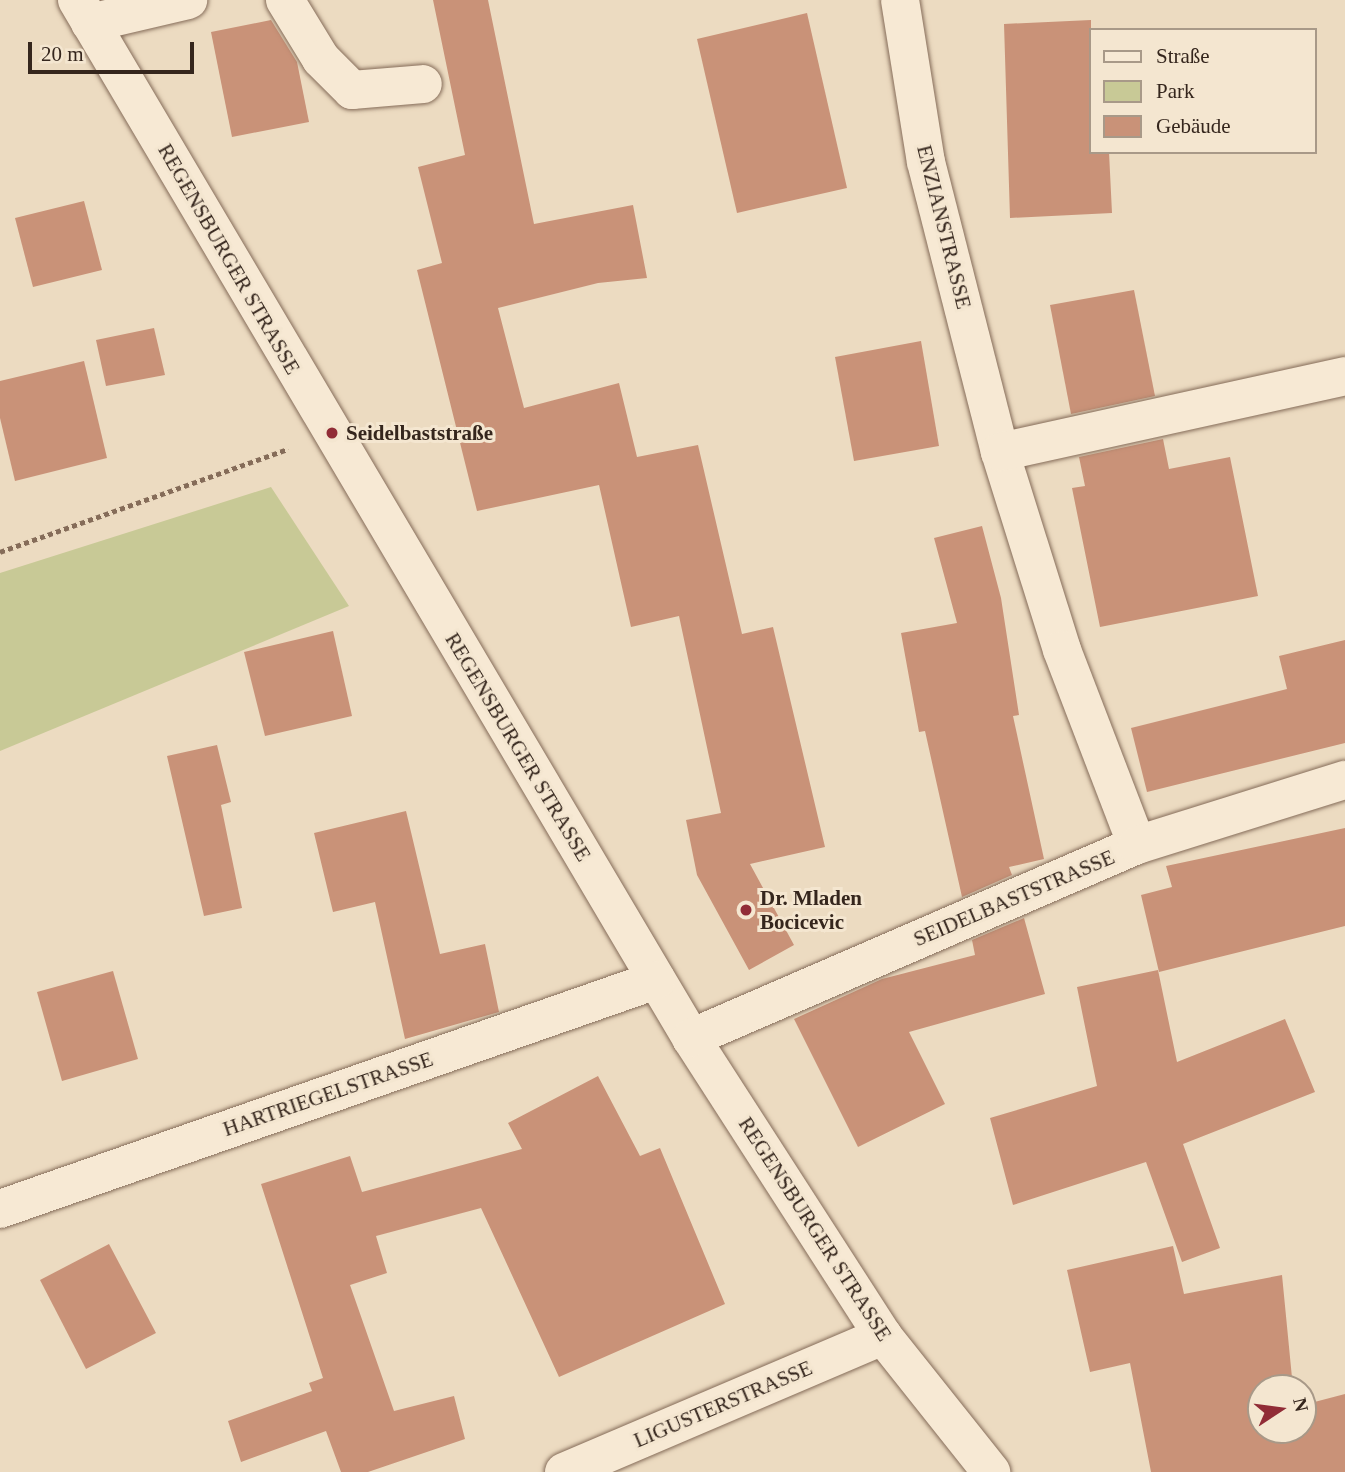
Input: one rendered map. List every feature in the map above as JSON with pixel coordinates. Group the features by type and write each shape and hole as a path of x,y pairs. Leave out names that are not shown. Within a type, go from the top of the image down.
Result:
{"street":[{"path":"83,11 188,0"},
{"path":"285,0 321,59 352,90 423,84"},
{"name":"ENZIANSTRASSE","path":"900,0 926,162 1000,452 1062,650 1136,845"},
{"name":"REGENSBURGER STRASSE","path":"83,11 691,1038 883,1336 992,1472"},
{"path":"1000,452 1345,376"},
{"name":"SEIDELBASTSTRASSE","path":"691,1038 1136,845 1345,780"},
{"name":"HARTRIEGELSTRASSE","path":"0,1209 656,980"},
{"name":"LIGUSTERSTRASSE","path":"564,1472 883,1336"}],"path":[{"path":"0,552 332,433"}],"green space":[{"path":"271,487 349,606 0,751 0,573"}],"building":[{"path":"433,0 488,0 534,224 633,205 647,278 598,283 498,308 524,408 619,383 637,457 698,445 742,634 773,627 825,847 750,864 794,945 749,970 697,875 686,820 721,813 679,616 631,627 599,485 477,511 417,270 442,263 418,167 465,155"},
{"path":"807,13 847,188 737,213 697,39"},
{"path":"271,20 297,62 309,122 232,137 211,32"},
{"path":"1091,20 1090,154 1109,154 1112,213 1010,218 1004,24"},
{"path":"84,201 102,270 33,287 15,218"},
{"path":"1134,290 1155,396 1071,414 1050,305"},
{"path":"154,328 165,375 106,386 96,340"},
{"path":"921,341 939,446 854,461 835,357"},
{"path":"84,361 107,458 15,481 0,418 0,381"},
{"path":"1163,439 1169,469 1230,457 1258,596 1100,627 1072,488 1085,486 1079,457"},
{"path":"982,526 1001,598 1019,715 1013,716 1044,859 1009,867 1012,875 962,897 925,731 919,732 901,633 957,623 934,538"},
{"path":"333,631 352,716 265,736 244,652"},
{"path":"1345,640 1345,743 1147,792 1131,728 1287,689 1279,656"},
{"path":"217,745 231,802 221,805 242,908 204,916 167,756"},
{"path":"406,811 440,954 485,944 499,1012 405,1039 375,902 333,912 314,833"},
{"path":"1345,828 1345,926 1159,972 1141,895 1172,887 1166,866"},
{"path":"1024,918 1045,994 909,1032 945,1104 858,1147 794,1019 882,979 975,955 972,940"},
{"path":"1158,970 1177,1062 1285,1019 1315,1092 1183,1144 1220,1248 1182,1262 1146,1162 1013,1205 990,1118 1097,1086 1077,987"},
{"path":"113,971 138,1059 62,1081 37,992"},
{"path":"598,1076 640,1156 660,1148 725,1304 559,1377 481,1208 376,1236 387,1273 350,1285 394,1411 454,1396 465,1439 368,1472 341,1472 326,1431 241,1462 228,1421 312,1391 309,1383 323,1378 261,1184 350,1156 362,1192 522,1149 508,1123"},
{"path":"109,1244 156,1333 86,1369 40,1280"},
{"path":"1173,1246 1184,1294 1282,1275 1292,1374 1247,1374 1247,1444 1317,1444 1317,1401 1345,1394 1345,1472 1151,1472 1130,1363 1090,1372 1067,1270"}],"place":[{"name":"Seidelbaststraße","path":"332,433"},
{"name":"Dr. Mladen Bocicevic","path":"746,910"}]}
